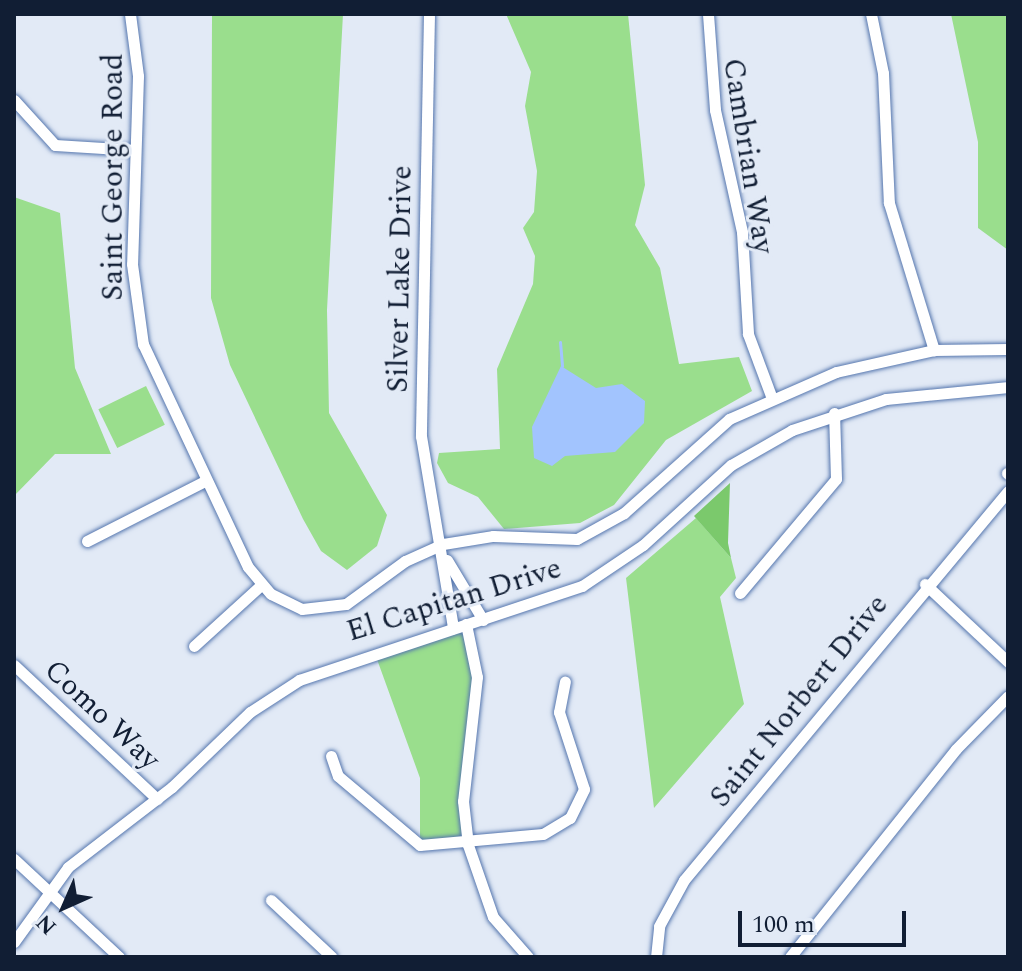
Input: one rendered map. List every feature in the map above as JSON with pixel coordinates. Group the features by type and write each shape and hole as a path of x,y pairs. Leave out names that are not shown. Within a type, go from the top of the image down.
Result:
{"street":[{"name":"Saint George Road","path":"130,14 138,54 132,264 140,332 205,481 261,585"},
{"name":"Silver Lake Drive","path":"429,14 421,436 447,560"},
{"name":"Cambrian Way","path":"708,14 715,110 742,232 748,334 771,396"},
{"path":"871,14 883,73 889,203 934,350"},
{"path":"14,100 55,145 135,150"},
{"path":"194,646 261,585 302,609 333,609 443,544 493,536 577,539 624,513 699,441 771,396 874,361 934,350 1008,349"},
{"name":"El Capitan Drive","path":"14,942 48,891 98,841 157,799 250,712 299,680 483,620 603,574 731,465 834,413 922,392 1008,387"},
{"path":"740,593 836,479 834,413"},
{"path":"87,541 205,481"},
{"name":"Saint Norbert Drive","path":"656,957 659,926 684,880 925,584 1008,491"},
{"path":"447,560 483,620"},
{"path":"447,560 453,628"},
{"path":"925,584 1008,662"},
{"path":"466,624 477,677 463,801 468,845 493,917 528,957"},
{"name":"Como Way","path":"14,665 157,799"},
{"path":"331,756 338,776 399,833 420,845 468,845 558,828 581,803 584,773 559,712 565,682"},
{"path":"790,957 956,749 1008,696"},
{"path":"14,859 119,957"},
{"path":"271,900 332,957"}],"green space":[{"path":"212,14 343,14 327,310 329,413 387,515 377,546 347,570 321,551 303,519 230,365 211,298"},
{"path":"506,14 628,14 645,185 635,225 660,268 679,364 739,357 752,391 666,440 614,505 580,523 504,529 478,497 448,483 437,463 439,453 500,449 497,369 533,284 535,256 523,228 534,212 537,171 525,106 531,72"},
{"path":"951,14 1008,14 1008,250 978,228 978,142"},
{"path":"14,197 60,213 75,368 111,454 55,454 14,496"},
{"path":"146,386 165,425 117,448 98,409"},
{"path":"730,483 728,543 731,558 694,516"},
{"path":"696,518 731,558 736,578 720,597 744,704 654,808 626,578"},
{"path":"466,624 477,677 463,801 468,845 420,845 420,778 374,651"}],"water":[{"path":"561,366 596,388 622,384 645,401 644,423 615,452 565,456 552,466 534,458 532,427"}],"waterway":[{"path":"560,342 562,366"}]}
